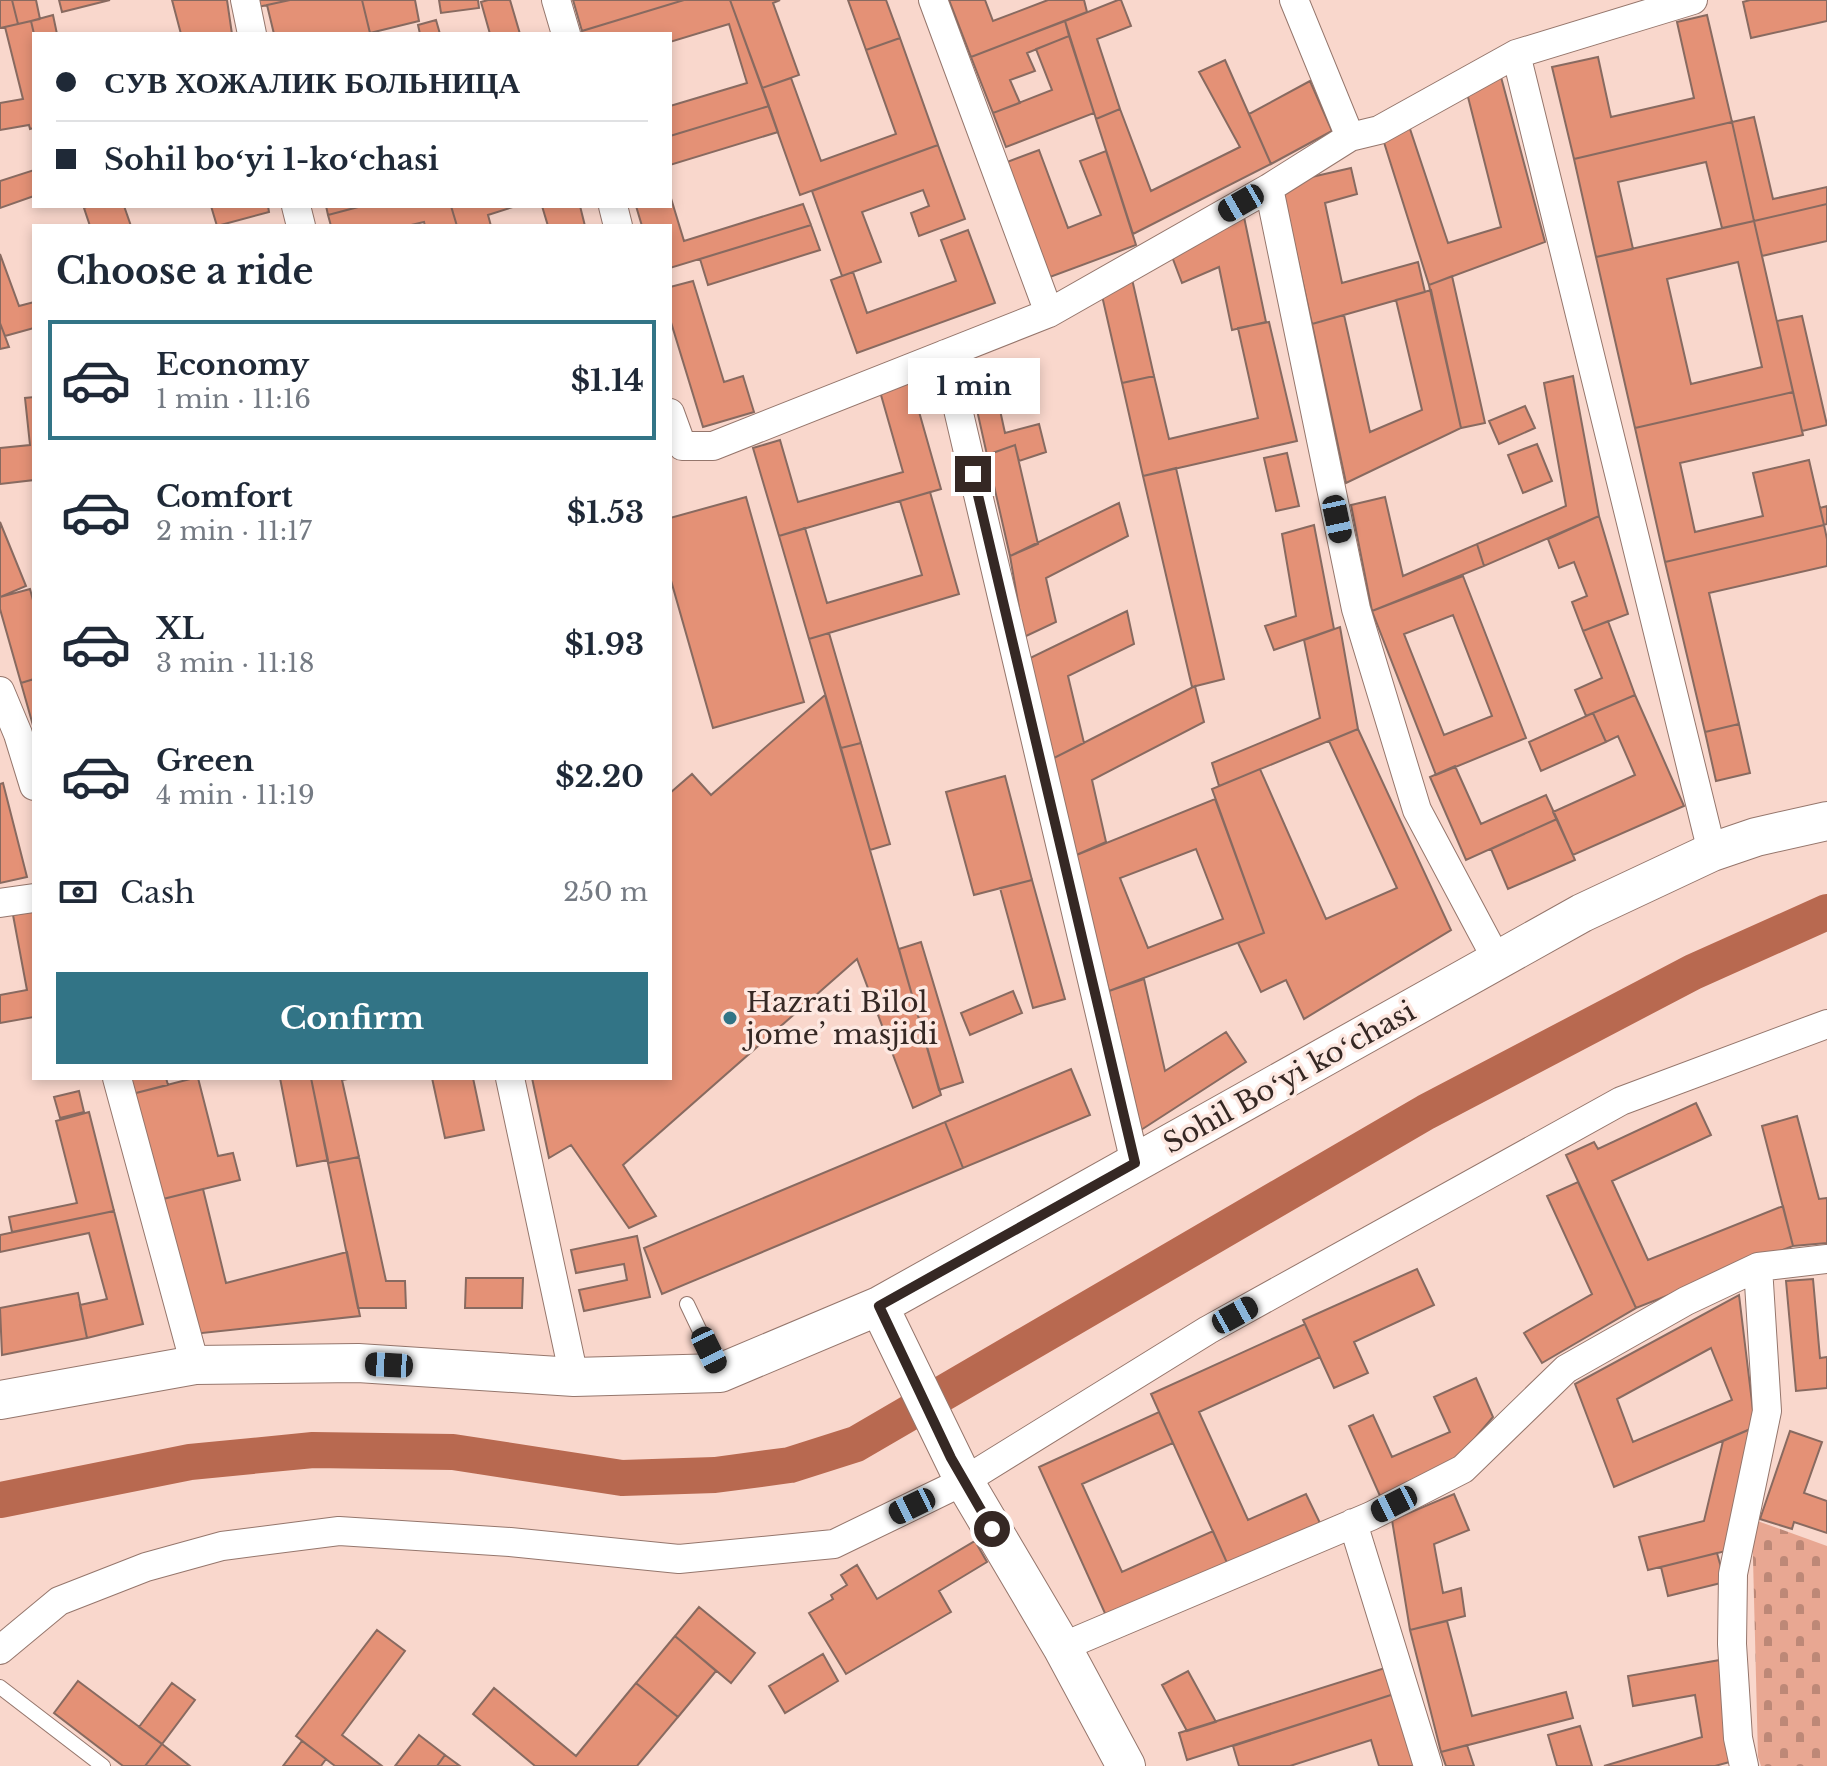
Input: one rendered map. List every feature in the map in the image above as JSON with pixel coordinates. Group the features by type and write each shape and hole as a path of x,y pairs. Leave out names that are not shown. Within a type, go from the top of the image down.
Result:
{"main road":[{"name":"Sohil Boʻyi koʻchasi","path":"0,1400 195,1365 358,1363 574,1377 720,1373 887,1321 1135,1163 1582,913 1712,852 1756,837 1827,821"},
{"path":"887,1321 958,1470 1062,1647 1126,1766"}],"street":[{"path":"245,0 252,32"},
{"path":"556,0 565,32"},
{"path":"933,0 1049,313"},
{"path":"1294,0 1350,137"},
{"path":"672,418 682,446 713,446 1049,313 1269,188 1350,137 1379,130 1516,54 1693,0"},
{"path":"1516,54 1712,852"},
{"path":"1269,188 1356,609 1417,810 1497,960"},
{"path":"945,354 1135,1163"},
{"path":"0,691 32,780"},
{"path":"0,903 32,898"},
{"path":"0,1650 59,1601 146,1567 222,1546 339,1531 510,1542 679,1559 834,1544 958,1470 1621,1101 1827,1024"},
{"path":"118,1080 195,1365"},
{"path":"510,1080 574,1377"},
{"path":"1062,1647 1353,1523 1463,1469 1566,1369 1686,1301 1758,1267 1827,1259"},
{"path":"1744,1766 1738,1738 1732,1644 1733,1574 1767,1411 1758,1267"},
{"path":"1353,1523 1428,1766"}],"lane":[{"path":"687,1304 720,1373"},
{"path":"0,1687 103,1766"}],"green space":[{"path":"1752,1519 1827,1546 1827,1766 1761,1766 1758,1757"}],"building":[{"path":"0,0 12,0 18,24 0,28"},
{"path":"12,0 36,0 40,19 18,24"},
{"path":"59,0 110,0 62,12"},
{"path":"172,0 227,0 232,32 180,32"},
{"path":"257,0 290,0 258,7"},
{"path":"290,0 362,0 370,32 274,32 267,5"},
{"path":"362,0 415,0 419,21 370,32"},
{"path":"439,0 478,0 479,8 441,13"},
{"path":"510,0 519,32 489,32 481,2"},
{"path":"573,0 684,0 582,31"},
{"path":"684,0 730,0 769,106 672,135 672,105 747,83 729,24 672,41 672,32 582,31"},
{"path":"730,0 780,0 773,3 799,75 762,88"},
{"path":"848,0 886,0 900,38 866,50"},
{"path":"949,0 985,0 993,21 1048,0 1084,0 1087,12 971,57"},
{"path":"1121,0 1131,26 1097,39 1120,109 1096,119 1065,21"},
{"path":"1827,0 1827,21 1751,38 1743,2"},
{"path":"53,15 57,32 34,32 31,21"},
{"path":"1707,15 1732,122 1574,159 1552,67 1598,57 1611,117 1694,98 1677,22"},
{"path":"436,20 439,32 420,32 418,25"},
{"path":"31,21 34,32 32,128 29,125 0,130 0,103 23,99 5,27"},
{"path":"1065,21 1069,36 1027,53 1035,71 1010,80 1020,103 993,113 971,57"},
{"path":"1069,36 1094,113 1006,147 993,113 1052,90 1036,49"},
{"path":"900,38 938,145 800,195 762,88 791,78 821,161 896,134 866,50"},
{"path":"1225,60 1271,164 1133,234 1096,119 1120,109 1151,191 1240,147 1199,72"},
{"path":"1501,77 1545,242 1429,285 1382,136 1408,123 1448,243 1501,227 1467,93"},
{"path":"1310,81 1332,131 1271,164 1249,114"},
{"path":"769,106 778,132 672,164 672,135"},
{"path":"1754,117 1773,199 1827,187 1827,204 1754,221 1732,122"},
{"path":"1732,122 1754,221 1722,228 1706,162 1618,182 1633,249 1596,257 1574,159"},
{"path":"938,145 965,219 919,236 911,213 929,206 923,190 862,212 881,262 842,276 812,191"},
{"path":"1039,150 1068,228 1101,215 1080,161 1106,151 1136,245 1050,277 1007,162"},
{"path":"1351,168 1357,194 1325,203 1342,283 1418,262 1425,292 1312,324 1281,184"},
{"path":"32,171 32,197 0,208 0,181"},
{"path":"672,202 684,241 803,204 811,225 672,267 672,224 641,224 637,208 672,208"},
{"path":"1827,204 1827,241 1762,256 1754,221"},
{"path":"84,208 125,208 130,224 89,224"},
{"path":"212,208 268,208 269,212 216,224"},
{"path":"326,208 354,208 328,215"},
{"path":"354,208 452,208 456,224 330,224 328,215"},
{"path":"452,208 510,208 488,215 490,224 456,224"},
{"path":"543,208 580,208 584,224 547,224"},
{"path":"1244,217 1266,322 1232,330 1219,267 1182,283 1171,254"},
{"path":"1754,221 1793,392 1635,428 1596,257","holes":["1738,262 1762,367 1691,384 1667,279"]},
{"path":"811,225 820,250 708,285 700,259"},
{"path":"968,230 995,303 857,353 831,280 853,272 867,313 956,281 941,240"},
{"path":"0,254 19,306 32,303 32,329 5,336 0,323"},
{"path":"1452,276 1485,423 1461,428 1429,285"},
{"path":"1132,279 1154,376 1122,383 1100,287"},
{"path":"693,281 724,382 743,376 754,412 703,427 672,326 672,286"},
{"path":"1431,290 1461,428 1346,483 1312,324 1344,315 1370,432 1422,410 1396,300"},
{"path":"1802,316 1827,425 1802,431 1777,321"},
{"path":"1269,322 1297,441 1143,476 1122,383 1154,376 1169,439 1258,418 1238,328"},
{"path":"0,323 9,347 0,349"},
{"path":"991,369 1005,433 1039,424 1046,452 1019,461 1015,445 987,455 969,374"},
{"path":"1573,376 1599,516 1484,566 1477,544 1566,506 1544,383"},
{"path":"910,380 941,489 779,536 753,448 780,440 798,502 903,472 879,388"},
{"path":"1793,392 1803,435 1680,463 1695,532 1763,516 1753,473 1809,460 1824,525 1665,562 1635,428"},
{"path":"32,397 32,480 0,484 0,448 30,445 25,398"},
{"path":"1525,406 1535,428 1499,444 1489,421"},
{"path":"1537,444 1552,481 1523,493 1508,455"},
{"path":"1015,445 1038,544 1010,556 987,455"},
{"path":"1287,453 1299,506 1276,511 1264,458"},
{"path":"1176,468 1224,679 1192,687 1143,476"},
{"path":"930,492 959,594 809,639 779,536 805,528 827,603 922,575 900,501"},
{"path":"746,497 804,702 713,728 672,584 672,517"},
{"path":"1385,497 1403,576 1477,544 1484,566 1372,611 1351,505"},
{"path":"1119,503 1128,536 1046,578 1056,622 1024,637 1010,556"},
{"path":"1827,506 1827,524 1824,525 1820,508"},
{"path":"1599,516 1628,614 1583,631 1572,602 1587,596 1574,562 1559,568 1548,539"},
{"path":"0,522 26,586 0,597"},
{"path":"1314,525 1334,629 1274,650 1265,626 1296,616 1282,534"},
{"path":"1824,525 1827,566 1709,593 1739,724 1705,732 1665,562"},
{"path":"1463,576 1526,738 1436,775 1372,611","holes":["1453,615 1492,716 1444,735 1404,634"]},
{"path":"30,589 32,680 21,683 0,609 0,597"},
{"path":"1127,611 1134,644 1068,676 1084,743 1050,760 1028,659"},
{"path":"1608,621 1635,695 1586,716 1575,690 1602,678 1583,631"},
{"path":"1340,627 1358,729 1219,786 1212,763 1320,718 1304,640"},
{"path":"829,633 861,743 841,748 809,639"},
{"path":"32,680 32,722 21,683"},
{"path":"1195,686 1204,722 1092,780 1106,842 1074,856 1050,760"},
{"name":"Hazrati Bilol jome’ masjidi","path":"825,695 941,1095 913,1108 857,959 623,1165 656,1216 629,1228 571,1145 549,1158 532,1080 672,1080 672,791 692,774 711,795"},
{"path":"1635,695 1684,806 1573,855 1553,812 1635,775 1618,736 1606,742 1593,713"},
{"path":"1593,713 1606,742 1541,771 1529,742"},
{"path":"1739,724 1750,773 1716,781 1705,732"},
{"path":"1358,729 1451,930 1304,1019 1286,980 1261,992 1238,943 1264,933 1212,789 1260,769 1326,919 1397,888 1329,741"},
{"path":"861,743 890,844 870,850 841,748"},
{"path":"1455,766 1481,824 1546,795 1557,819 1466,860 1430,777"},
{"path":"1005,776 1032,880 974,895 946,792"},
{"path":"3,783 27,877 0,883 0,784"},
{"path":"1215,799 1264,933 1109,991 1074,856","holes":["1196,849 1223,919 1148,948 1120,878"]},
{"path":"1557,819 1575,860 1508,889 1491,849"},
{"path":"1032,880 1065,999 1033,1008 1000,888"},
{"path":"32,911 32,1017 0,1023 0,995 27,990 13,915"},
{"path":"921,942 963,1082 939,1090 899,949"},
{"path":"1144,979 1165,1071 1226,1032 1246,1062 1141,1130 1109,991"},
{"path":"1013,991 1022,1013 970,1035 961,1013"},
{"path":"1071,1069 1090,1115 963,1168 945,1122"},
{"path":"128,1080 167,1080 168,1085 132,1094"},
{"path":"186,1080 199,1080 218,1156 233,1153 240,1180 159,1200 132,1094"},
{"path":"280,1080 311,1080 328,1160 297,1166"},
{"path":"311,1080 342,1080 359,1157 328,1163"},
{"path":"432,1080 473,1080 484,1130 445,1138"},
{"path":"79,1091 84,1112 60,1118 54,1097"},
{"path":"1696,1103 1711,1135 1612,1181 1648,1260 1783,1206 1793,1246 1636,1308 1566,1155 1594,1142 1598,1149"},
{"path":"89,1112 114,1211 12,1232 9,1217 77,1203 56,1121"},
{"path":"1797,1116 1819,1199 1827,1198 1827,1243 1793,1246 1762,1126"},
{"path":"945,1122 963,1168 662,1294 644,1248"},
{"path":"359,1157 386,1281 405,1281 406,1308 358,1308 328,1163"},
{"path":"1578,1182 1636,1308 1542,1363 1524,1333 1592,1294 1547,1196"},
{"path":"203,1189 226,1283 347,1252 360,1316 193,1334 159,1200"},
{"path":"114,1211 143,1324 87,1338 80,1305 107,1299 89,1233 0,1252 0,1235"},
{"path":"637,1236 650,1297 584,1311 579,1290 627,1280 624,1264 576,1273 571,1250"},
{"path":"1417,1269 1434,1305 1354,1342 1368,1373 1334,1388 1303,1320"},
{"path":"466,1278 523,1278 522,1308 465,1308"},
{"path":"1813,1279 1820,1358 1827,1357 1827,1388 1796,1391 1786,1281"},
{"path":"78,1293 87,1338 2,1355 0,1308"},
{"path":"1739,1295 1755,1427 1614,1487 1575,1384","holes":["1711,1348 1732,1400 1633,1442 1617,1399"]},
{"path":"1305,1324 1320,1357 1199,1412 1248,1520 1306,1494 1320,1523 1228,1565 1151,1394"},
{"path":"1476,1378 1493,1417 1453,1464 1380,1496 1349,1426 1373,1415 1392,1457 1450,1432 1434,1397"},
{"path":"1159,1412 1173,1443 1082,1484 1122,1572 1213,1531 1228,1565 1108,1620 1039,1467"},
{"path":"1755,1427 1726,1551 1648,1570 1639,1537 1704,1521 1723,1441"},
{"path":"1790,1431 1822,1442 1804,1493 1827,1501 1827,1533 1794,1522 1792,1529 1760,1519"},
{"path":"1454,1494 1469,1530 1434,1544 1443,1593 1461,1588 1465,1616 1410,1630 1392,1520"},
{"path":"975,1541 987,1562 939,1591 951,1612 846,1674 809,1613 833,1599 831,1595 847,1585 841,1575 857,1565 877,1599"},
{"path":"1717,1553 1725,1582 1668,1596 1661,1567"},
{"path":"699,1607 755,1653 731,1683 675,1636"},
{"path":"1447,1621 1472,1716 1566,1692 1573,1718 1441,1752 1410,1630"},
{"path":"377,1630 405,1651 342,1735 382,1766 335,1766 296,1736"},
{"path":"675,1636 716,1671 678,1717 636,1683"},
{"path":"823,1654 838,1681 785,1713 769,1686"},
{"path":"1720,1660 1737,1760 1715,1766 1604,1766 1702,1737 1695,1695 1633,1706 1628,1676"},
{"path":"1385,1668 1394,1694 1187,1760 1179,1733"},
{"path":"1188,1671 1216,1722 1187,1731 1162,1685"},
{"path":"78,1681 162,1744 145,1766 123,1766 54,1713"},
{"path":"172,1683 195,1700 162,1744 139,1727"},
{"path":"636,1683 678,1717 637,1766 535,1766 473,1714 494,1688 576,1756"},
{"path":"1394,1694 1416,1766 1379,1766 1371,1740 1290,1766 1239,1766 1233,1746"},
{"path":"1580,1726 1592,1766 1557,1766 1548,1735"},
{"path":"419,1735 445,1755 437,1766 395,1766"},
{"path":"302,1741 326,1759 321,1766 283,1766"},
{"path":"162,1744 190,1766 145,1766"},
{"path":"1467,1745 1474,1766 1446,1766 1441,1752"},
{"path":"445,1755 460,1766 437,1766"}],"waterway":[{"path":"0,1500 190,1462 313,1450 453,1452 622,1478 715,1475 790,1465 856,1444 1426,1112 1693,972 1827,912"}],"place":[{"name":"Hazrati Bilol jome’ masjidi","path":"730,1018"}],"route":[{"path":"973,474 1135,1163 879,1306 951,1458 992,1529"}]}
